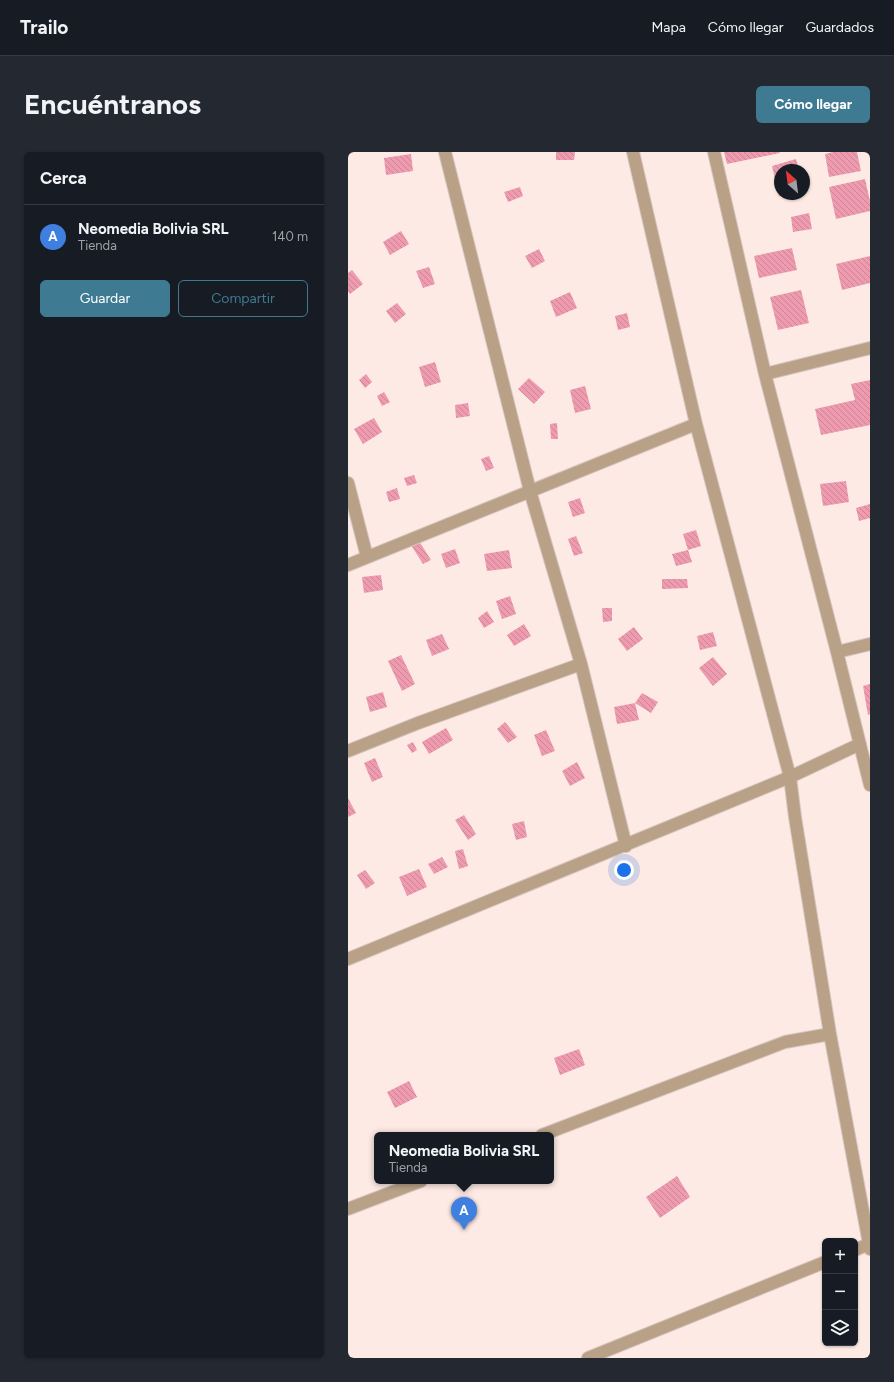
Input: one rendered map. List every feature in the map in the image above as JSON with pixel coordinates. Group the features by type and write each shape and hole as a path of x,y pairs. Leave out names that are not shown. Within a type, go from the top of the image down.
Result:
{"street":[{"path":"444,152 530,492 580,664 626,846"},
{"path":"633,152 696,424 790,777 795,817 830,1034 870,1246 858,1249"},
{"path":"714,152 765,374 838,652 870,785"},
{"path":"765,374 870,348"},
{"path":"348,565 696,424"},
{"path":"348,482 367,557"},
{"path":"838,652 870,644"},
{"path":"348,751 418,723 580,664"},
{"path":"348,959 626,846 790,777 860,744"},
{"path":"550,1132 784,1042 830,1034"},
{"path":"348,1209 413,1184"},
{"path":"588,1358 822,1263"}],"building":[{"path":"556,152 575,152 574,160 556,160"},
{"path":"724,152 779,152 780,153 727,164"},
{"path":"833,152 857,152 861,171 829,177 825,154"},
{"path":"411,154 413,171 386,175 384,158"},
{"path":"796,159 797,164 779,164"},
{"path":"865,179 870,201 870,211 836,219 829,187"},
{"path":"520,187 523,196 508,202 504,192"},
{"path":"809,213 812,229 793,232 791,217"},
{"path":"401,231 409,244 390,255 383,242"},
{"path":"792,248 797,270 759,278 754,256"},
{"path":"539,249 545,261 532,268 525,256"},
{"path":"870,256 870,283 842,290 836,264"},
{"path":"429,267 435,284 423,288 416,271"},
{"path":"352,270 363,284 350,294 348,291 348,273"},
{"path":"801,290 809,323 778,330 770,297"},
{"path":"570,292 577,308 556,317 550,301"},
{"path":"397,303 406,314 395,323 386,311"},
{"path":"627,313 630,327 618,330 615,316"},
{"path":"435,362 441,382 425,387 419,367"},
{"path":"366,374 372,382 365,388 359,380"},
{"path":"529,378 545,392 534,404 518,389"},
{"path":"870,380 870,425 821,435 815,409 855,400 851,384"},
{"path":"585,386 591,409 575,413 570,390"},
{"path":"384,392 390,402 382,406 377,396"},
{"path":"468,403 470,416 456,418 455,405"},
{"path":"374,418 382,432 363,444 354,429"},
{"path":"557,423 558,439 551,439 550,424"},
{"path":"489,456 494,468 486,471 481,459"},
{"path":"414,475 417,483 407,486 404,478"},
{"path":"846,481 849,502 823,506 820,484"},
{"path":"397,488 400,499 389,502 386,492"},
{"path":"580,498 585,513 573,517 568,502"},
{"path":"870,504 870,518 859,521 856,508"},
{"path":"696,530 701,546 688,550 683,534"},
{"path":"576,536 583,553 574,556 568,539"},
{"path":"419,541 431,560 423,564 411,545"},
{"path":"455,549 460,563 446,568 441,554"},
{"path":"509,550 512,568 487,571 484,554"},
{"path":"688,550 692,562 676,566 672,554"},
{"path":"381,575 383,590 364,593 362,577"},
{"path":"662,579 687,579 688,588 662,589"},
{"path":"510,596 516,614 502,619 496,601"},
{"path":"602,608 612,608 612,621 603,622"},
{"path":"487,611 494,622 484,628 478,618"},
{"path":"524,624 531,636 514,646 507,635"},
{"path":"634,627 643,639 627,651 618,639"},
{"path":"713,632 717,646 700,650 697,636"},
{"path":"442,634 449,649 432,656 426,640"},
{"path":"401,655 415,684 402,691 388,661"},
{"path":"713,657 727,674 713,686 699,668"},
{"path":"870,684 870,714 868,715 863,686"},
{"path":"383,692 387,707 370,712 366,697"},
{"path":"642,693 658,702 651,713 635,703"},
{"path":"635,703 639,720 617,724 614,707"},
{"path":"505,722 517,737 508,743 497,729"},
{"path":"446,728 453,740 429,754 422,742"},
{"path":"546,730 555,751 542,756 534,735"},
{"path":"413,742 417,750 412,753 407,745"},
{"path":"375,758 383,777 372,782 364,763"},
{"path":"577,762 585,778 570,786 562,771"},
{"path":"348,798 356,813 348,817"},
{"path":"464,815 476,834 468,840 455,820"},
{"path":"524,821 527,837 516,840 512,824"},
{"path":"463,849 468,866 459,869 455,851"},
{"path":"442,857 448,867 434,874 428,864"},
{"path":"419,869 427,887 407,896 399,877"},
{"path":"365,870 375,883 366,889 357,875"},
{"path":"579,1049 585,1065 560,1075 554,1058"},
{"path":"409,1081 417,1097 395,1108 387,1092"},
{"path":"677,1176 690,1197 660,1218 646,1197"}],"place":[{"name":"Neomedia Bolivia SRL","path":"464,1230"}]}
